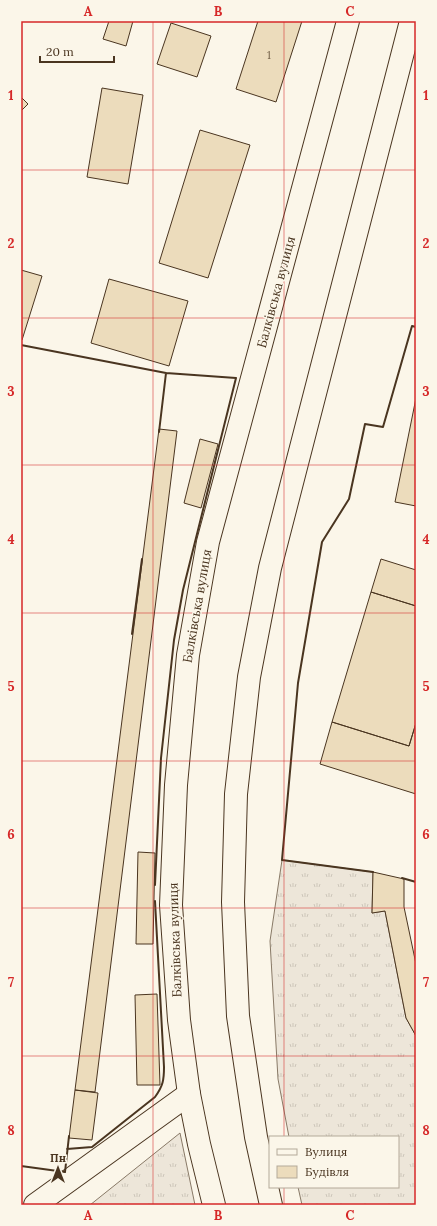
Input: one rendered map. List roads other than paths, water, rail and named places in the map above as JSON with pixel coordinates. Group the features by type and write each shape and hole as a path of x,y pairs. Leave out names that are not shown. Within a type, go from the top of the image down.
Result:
{"main road":[{"name":"Балківська вулиця","path":"214,1205 199,1144 189,1094 179,1020 171,905 176,786 188,655 208,542 348,21"},
{"path":"271,1205 256,1137 238,1016 233,902 236,794 250,677 270,568 411,21"},
{"path":"35,1205 189,1094"}]}
